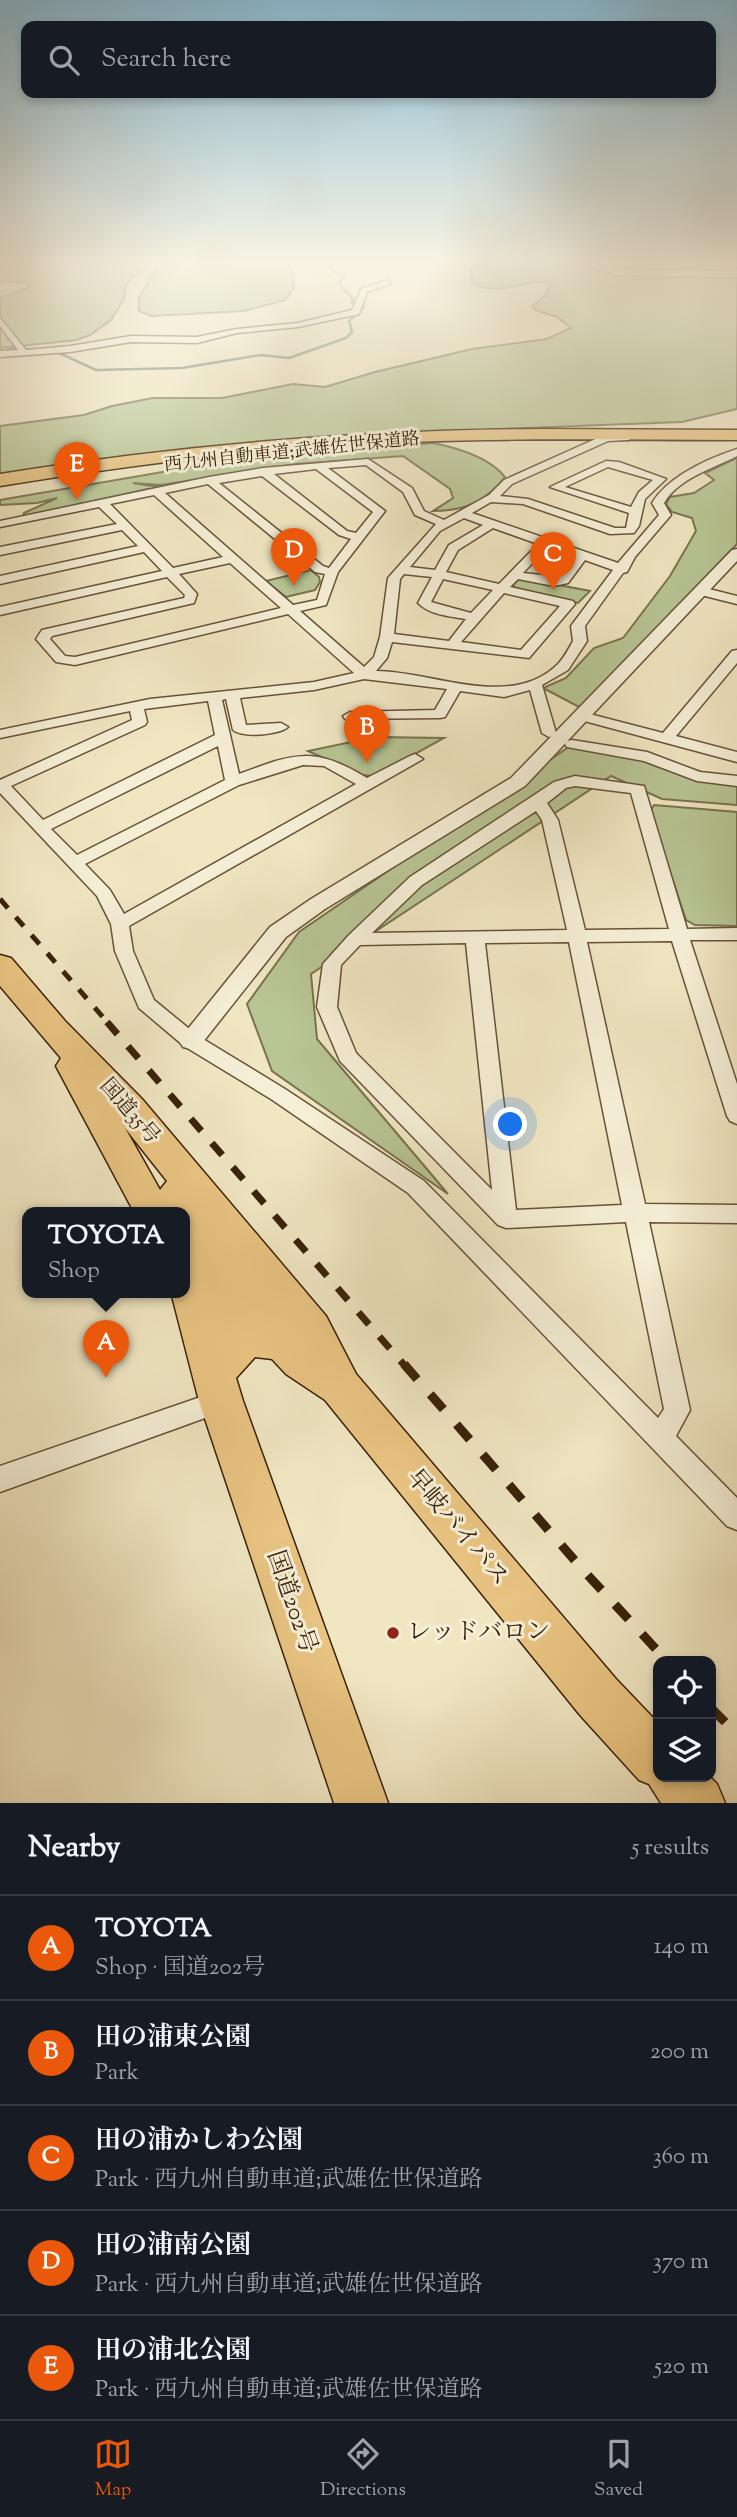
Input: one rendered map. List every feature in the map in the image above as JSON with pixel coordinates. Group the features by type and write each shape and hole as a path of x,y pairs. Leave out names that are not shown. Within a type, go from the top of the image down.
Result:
{"highway":[{"name":"西九州自動車道;武雄佐世保道路","path":"0,494 230,457 430,439 586,434"},
{"name":"西九州自動車道;武雄佐世保道路","path":"0,483 182,454 377,438 586,434 737,437"},
{"path":"0,483 243,453 430,439"},
{"name":"国道35号","path":"0,965 53,1029 128,1108 202,1198"},
{"name":"国道35号","path":"53,1029 153,1205"},
{"name":"国道202号","path":"128,1108 187,1207"},
{"name":"早岐バイパス","path":"202,1198 311,1329 341,1388 598,1697 653,1756"},
{"name":"国道202号","path":"190,1212 197,1224 192,1256 221,1383 361,1803"},
{"name":"早岐バイパス","path":"192,1256 301,1360 341,1388"},
{"path":"221,1383 233,1347 247,1339 264,1338 285,1344"},
{"path":"678,1782 698,1803"}],"street":[{"path":"18,345 22,350"},
{"path":"0,354 94,345"},
{"path":"364,675 380,658 387,637 394,578 436,530 490,499 508,482 606,438 737,437"},
{"path":"0,734 136,706 214,695 314,686 364,675 504,694 535,684 563,667 580,641 578,625 622,569 636,545 665,515 658,503 660,495 694,472 737,452"},
{"path":"0,524 209,480 263,471 368,461 408,490 419,513 445,524"},
{"path":"490,499 524,501 614,532 630,531 634,526 633,511 646,490 661,480 659,477 615,464 606,464 524,501"},
{"path":"100,501 191,594 190,600 47,633 43,639 61,659 75,662 322,602 332,572 379,511 318,466"},
{"path":"263,471 343,533 357,537"},
{"path":"209,480 319,569 332,572"},
{"path":"555,487 633,511"},
{"path":"155,490 364,675"},
{"path":"463,514 622,569"},
{"path":"474,617 432,608 424,603 453,548 492,524"},
{"path":"0,551 125,526"},
{"path":"452,645 474,617 504,589 546,542"},
{"path":"0,580 147,548"},
{"path":"191,1041 278,932 318,904 518,782 737,553"},
{"path":"517,575 554,582 564,580 583,555"},
{"path":"0,611 230,559"},
{"path":"387,637 524,655 569,604 439,574 402,570"},
{"path":"701,591 737,600"},
{"path":"667,738 737,654"},
{"path":"535,684 549,733"},
{"path":"360,718 440,714 456,686"},
{"path":"232,694 240,730 281,727"},
{"path":"214,695 233,782"},
{"path":"136,706 140,722 0,785 104,894 120,925 124,951 146,1003 191,1041 278,1094 416,1187 737,1517"},
{"path":"582,716 737,757"},
{"path":"42,827 222,738"},
{"path":"572,744 647,757 697,775 737,781"},
{"path":"120,925 415,760"},
{"path":"75,863 255,773 308,761 323,761 368,785"},
{"path":"737,1116 679,934 638,789 575,781 560,785 416,881 332,964 327,1007 347,1056 506,1219 636,1213 737,1214"},
{"path":"538,802 550,821 677,1410 660,1438"},
{"path":"355,939 737,934"},
{"path":"475,938 506,1219"},
{"path":"0,1479 221,1383"}],"green space":[{"path":"0,345 28,345 0,348"},
{"path":"501,345 737,345 737,409 682,422 426,432 255,443 85,461 0,474 0,426 84,415 153,398 222,398 293,384 325,387 472,349"},
{"path":"433,443 482,459 505,477 482,499 465,507 444,511 433,511 453,498 450,489 403,456 296,464 161,485 133,483 157,487 23,517 24,513 57,498 37,503 0,505 0,500 203,465"},
{"path":"737,458 737,544 581,708 543,688 566,678 594,648 623,638 670,576 696,531 692,518 672,512 666,504 670,497 694,493 714,480 705,473"},
{"path":"311,570 319,577 320,582 315,590 286,597 266,581"},
{"path":"527,579 590,591 578,603 517,590 513,585 518,580"},
{"path":"375,737 444,738 375,776 362,775 308,751"},
{"path":"570,746 737,779 737,805 662,799 611,776 311,974 317,1039 448,1194 272,1071 247,1004 299,932"},
{"path":"654,805 737,812 737,926 695,925 686,920 650,812"}],"waterway":[{"path":"57,352 96,370 182,368 261,355 289,358 326,345"},
{"path":"0,356 10,349 43,350"}],"railway":[{"path":"0,899 109,1024"},
{"path":"107,1022 405,1366"},
{"path":"404,1364 584,1571 662,1656"},
{"path":"716,1713 737,1734"}],"place":[{"name":"田の浦北公園","path":"77,500"},
{"name":"田の浦南公園","path":"294,586"},
{"name":"田の浦かしわ公園","path":"553,590"},
{"name":"田の浦東公園","path":"367,763"},
{"name":"TOYOTA","path":"106,1378"},
{"name":"レッドバロン","path":"393,1633"}]}
